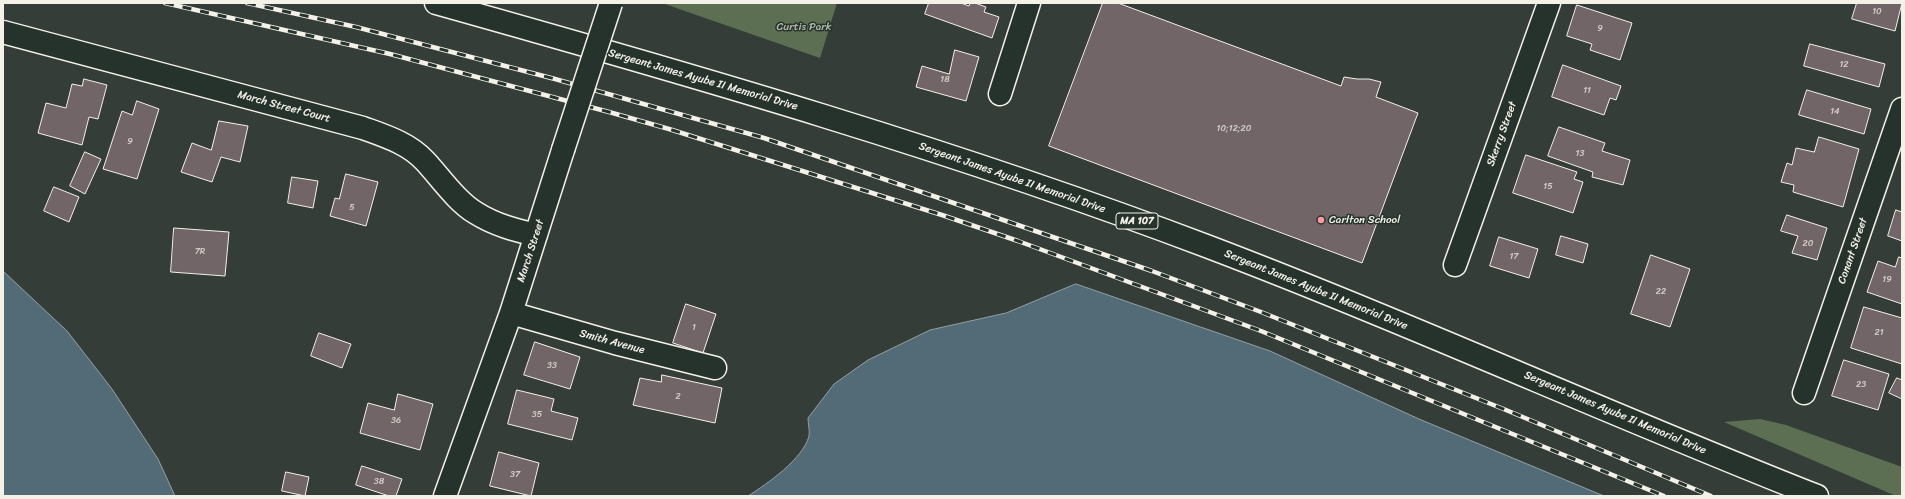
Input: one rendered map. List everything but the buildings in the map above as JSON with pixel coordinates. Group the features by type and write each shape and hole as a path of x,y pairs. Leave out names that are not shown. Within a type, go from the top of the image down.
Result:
{"street":[{"name":"Sergeant James Ayube II Memorial Drive","path":"436,3 695,76 814,112 1047,189 1206,246 1331,294 1817,496"},
{"name":"March Street","path":"444,496 511,313 611,3"},
{"path":"1000,94 1029,3"},
{"name":"Skerry Street","path":"1455,265 1549,3"},
{"name":"March Street Court","path":"3,32 363,128 397,140 423,159 453,193 474,213 502,226 536,235"},
{"name":"Conant Street","path":"1804,393 1902,109"},
{"name":"Smith Avenue","path":"511,313 615,343 715,368"}],"green space":[{"name":"Curtis Park","path":"662,3 837,3 820,58"},
{"path":"1760,419 1786,425 1902,467 1902,496 1896,496 1724,422"}],"water":[{"path":"3,271 67,331 112,389 158,459 175,496 3,496"},
{"path":"1076,284 1270,351 1419,419 1604,496 748,496 765,485 792,462 800,453 809,436 808,418 834,384 868,360 930,330 1006,313"}],"railway":[{"path":"165,3 390,54 609,112 669,129 942,215 1018,241 1261,331 1664,496"},
{"path":"247,3 356,27 555,79 764,138 1152,271 1261,312 1506,410 1711,496"}],"place":[{"name":"Carlton School","path":"1321,220"}]}
